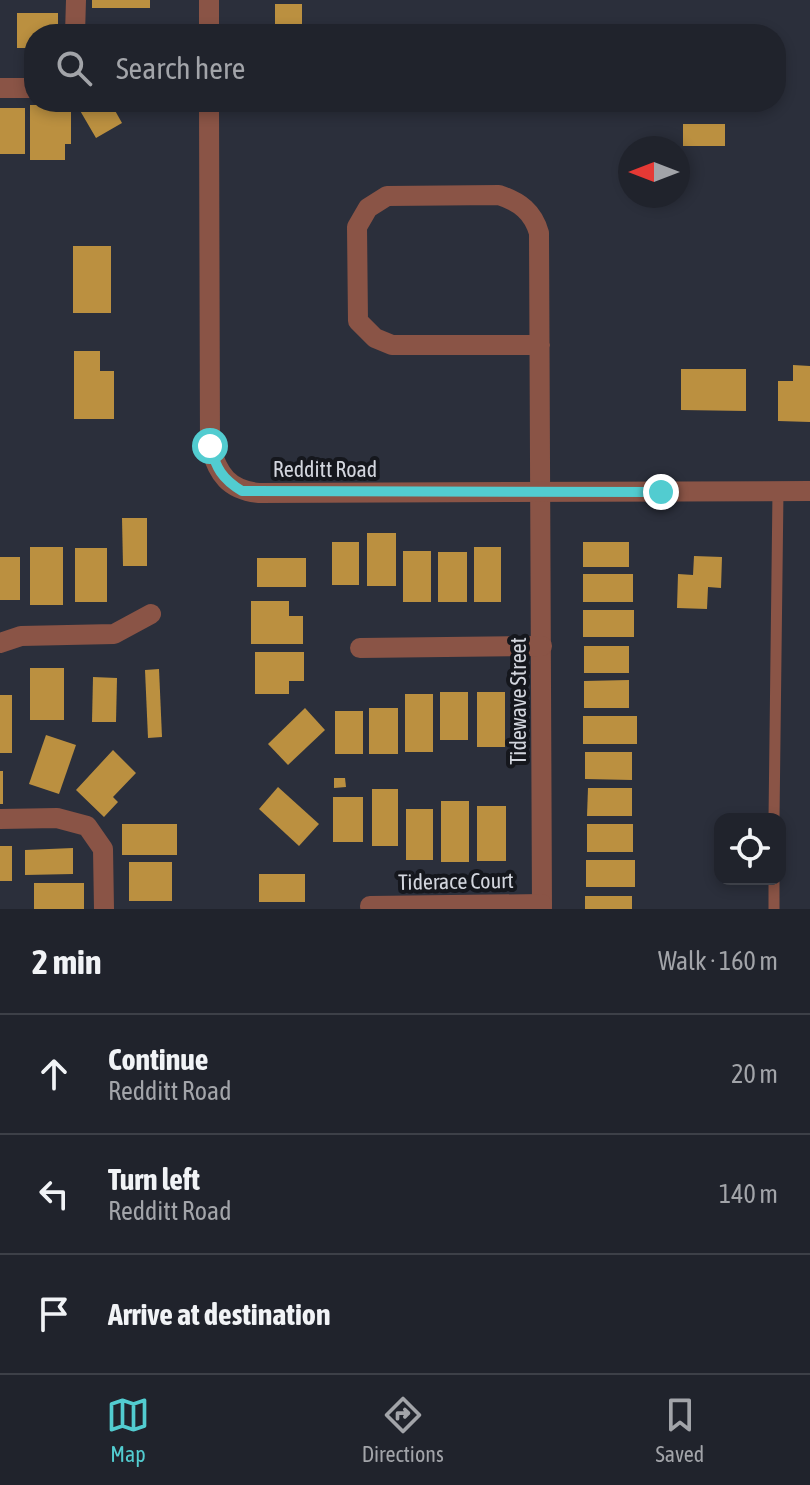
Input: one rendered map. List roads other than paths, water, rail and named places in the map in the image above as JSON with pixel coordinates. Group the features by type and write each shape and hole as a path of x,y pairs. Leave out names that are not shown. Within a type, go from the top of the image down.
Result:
{"street":[{"path":"75,24 76,0"},
{"path":"209,0 209,24"},
{"path":"0,88 24,88"},
{"name":"Redditt Road","path":"209,112 210,446 215,466 225,481 242,491 259,493 810,491"},
{"path":"499,195 515,201 535,218 539,233 540,345 392,345 375,338 358,321 357,227 368,208 387,196 499,195"},
{"name":"Tidewave Street","path":"540,345 542,906"},
{"path":"0,643 21,636 114,634 151,614"},
{"path":"360,648 542,646"},
{"path":"0,819 57,818 87,826 103,849 104,909"},
{"name":"Tiderace Court","path":"370,906 542,906"}],"lane":[{"path":"774,813 778,491"},
{"path":"774,885 774,909"}]}
